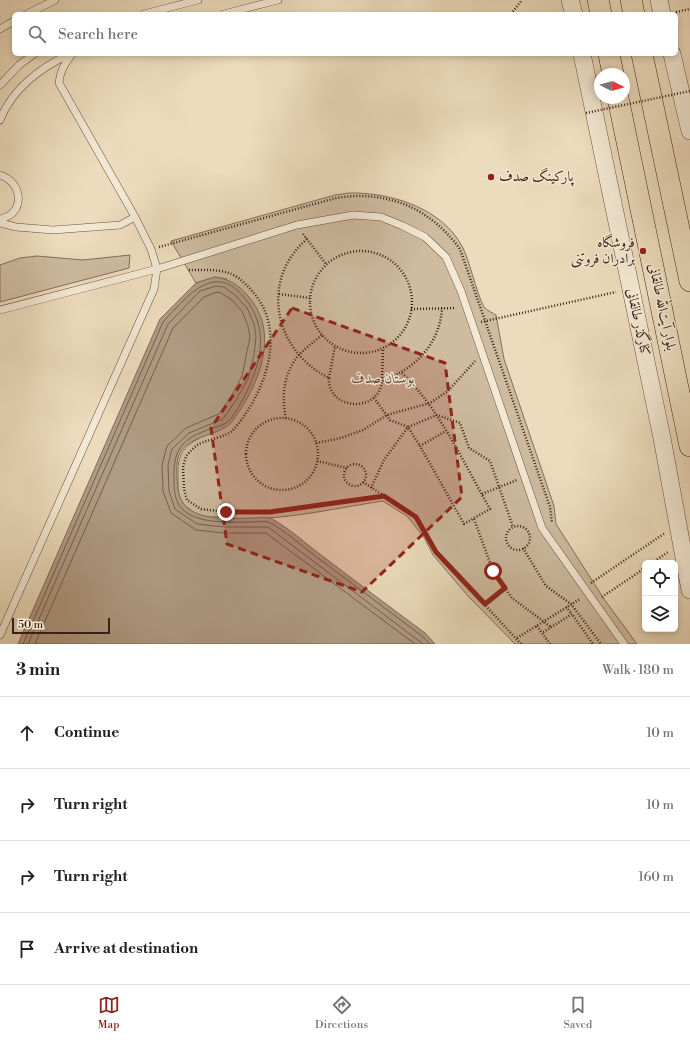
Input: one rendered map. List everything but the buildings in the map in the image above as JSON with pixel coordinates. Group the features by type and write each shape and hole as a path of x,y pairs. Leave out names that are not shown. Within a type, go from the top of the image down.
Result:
{"main road":[{"path":"631,0 634,12"},
{"path":"610,56 612,68"},
{"path":"642,56 690,281"},
{"name":"بلوار آیت‌الله طالقانی","path":"619,104 690,446"}],"street":[{"path":"570,0 573,12"},
{"path":"659,0 662,12"},
{"name":"کنارگذر طالقانی","path":"582,56 662,438 690,590"},
{"path":"672,56 690,131"}],"lane":[{"path":"31,12 55,0"},
{"path":"152,12 198,0"},
{"path":"232,12 278,0"},
{"path":"0,29 12,22"},
{"path":"0,85 19,65 31,56"},
{"path":"0,120 14,95 31,78 52,62 66,56"},
{"path":"0,635 150,302 154,289 156,269 151,249 135,217 59,83 59,74 70,56"},
{"path":"0,219 9,216 14,211 19,197 14,183 1,174"},
{"path":"0,310 156,269 297,226 353,215 381,217 425,237 446,257 468,308 542,528 624,644"},
{"path":"0,222 16,227 53,230 120,225 135,217"}],"path":[{"path":"512,12 522,0"},
{"path":"586,113 690,91"},
{"path":"151,249 336,198 350,196 391,199 431,218 452,238 460,249 487,321 550,507 552,525"},
{"path":"297,226 326,264"},
{"path":"307,239 294,253 287,265 278,294 278,306 282,326 290,345 298,356 308,365 329,378"},
{"path":"356,250 365,250 381,255 396,264 406,278 411,294 411,309 409,318 402,332 383,348 371,352 358,353 342,350 322,335 313,321 310,298 315,279 326,264 339,255 356,250"},
{"path":"186,270 229,273 246,285 260,300 269,320 271,336 269,357 262,384 249,408 232,432 197,445 186,456 183,477 187,500 201,509 226,512 270,512 384,496"},
{"path":"473,324 623,291"},
{"path":"278,294 310,298"},
{"path":"411,309 482,307"},
{"path":"382,381 402,373 427,351 438,328 442,308"},
{"path":"286,418 283,400 285,383 298,356 322,335"},
{"path":"316,443 341,438 362,430 387,415 430,403 448,391 493,339"},
{"path":"335,346 329,378 331,390 336,397 344,402 360,404 374,398 379,392 382,381 383,348"},
{"path":"374,398 390,420 408,427 464,524 490,509 430,403 402,373"},
{"path":"371,488 384,460 408,427 437,416 460,423 469,448 490,462 513,527"},
{"path":"286,418 297,421 304,425 316,443 317,461 313,472 307,479 293,488 276,489 268,486 254,476 250,468 246,452 252,435 264,423 272,419 286,418"},
{"path":"420,446 446,431"},
{"path":"317,461 347,468"},
{"path":"354,464 364,468 366,476 363,482 352,485 346,481 344,474 347,468 354,464"},
{"path":"482,494 538,472"},
{"path":"363,482 416,517 436,552 521,644"},
{"path":"474,519 493,571 512,598 551,627"},
{"path":"521,526 528,531 530,539 527,546 520,550 512,548 507,542 507,533 513,527 521,526"},
{"path":"591,583 666,532"},
{"path":"523,548 546,586 571,604 601,644"},
{"path":"656,560 669,551"},
{"path":"601,597 642,570"},
{"path":"587,576 594,586"},
{"path":"485,604 505,588"},
{"path":"517,638 566,607 590,594"},
{"path":"599,594 605,603"},
{"path":"566,607 593,644"},
{"path":"542,633 572,614"},
{"path":"537,626 550,644"}],"highlighted area":[{"path":"292,308 445,363 462,497 362,592 227,544 211,428"}],"green space":[{"name":"بوستان صدف","path":"365,193 398,199 414,205 443,222 454,234 463,248 483,304 486,309 496,315 504,359 554,506 556,524 604,599 637,644 515,644 468,596 433,555 425,539 408,517 383,501 300,515 258,519 237,519 200,516 190,510 181,501 178,486 178,465 182,453 190,444 210,433 227,279 215,277 196,283 171,241 335,195"},
{"path":"130,255 129,268 0,302 0,265 20,258 37,256 83,260"}],"water":[{"path":"215,277 225,279 241,289 248,296 258,311 263,326 265,342 263,359 251,391 233,420 221,430 192,442 180,453 177,461 177,476 181,500 188,508 197,514 208,517 265,517 272,519 291,531 425,633 435,644 18,644 160,319 196,283"}],"place":[{"name":"پارکینگ صدف","path":"491,177"},
{"name":"فروشگاه برادران فروتنی","path":"643,251"}],"route":[{"path":"226,512 270,512 384,496 416,517 436,552 485,604 505,588 493,571"}]}
